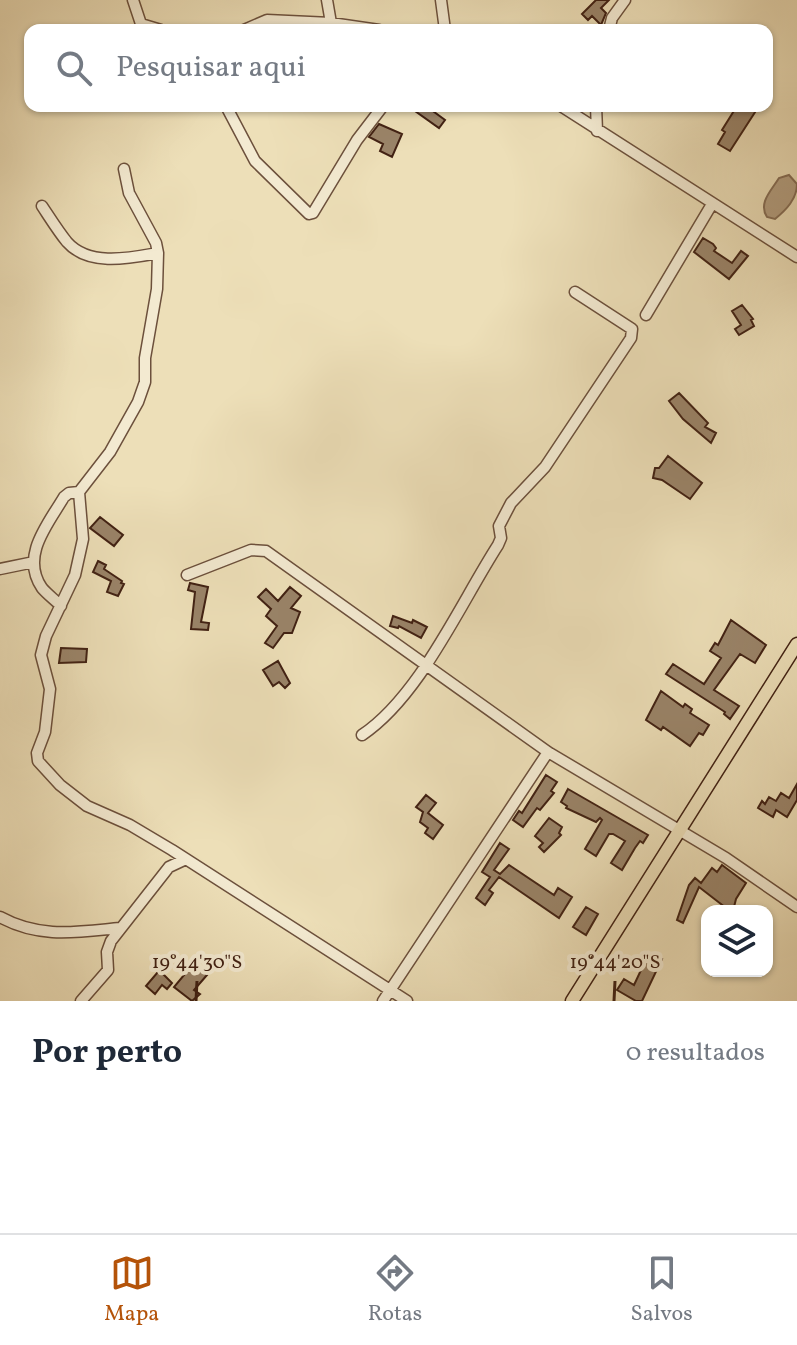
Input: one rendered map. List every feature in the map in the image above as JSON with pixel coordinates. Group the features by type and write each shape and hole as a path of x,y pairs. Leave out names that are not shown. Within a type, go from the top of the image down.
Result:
{"main road":[{"path":"572,1001 797,644"}],"street":[{"path":"133,0 138,21 146,24"},
{"path":"327,0 331,23"},
{"path":"441,0 444,24"},
{"path":"610,24 625,0"},
{"path":"258,24 267,20 338,24"},
{"path":"229,112 255,161 309,214 313,213 357,140 378,112"},
{"path":"582,112 597,131 797,257"},
{"path":"596,112 597,131"},
{"path":"124,169 129,193 156,243 158,253 157,289 145,358 143,391 110,452 79,492 83,539 75,575 46,636 41,655 50,689 38,761 60,785 87,806 130,825 186,859 407,1001"},
{"path":"646,315 712,204"},
{"path":"42,206 67,242 79,251 109,259 158,253"},
{"path":"362,735 383,720 426,664 498,545 501,538 499,526 511,503 545,467 631,338 632,329 575,292"},
{"path":"61,606 42,588 34,562 36,545 64,497 79,492"},
{"path":"187,575 251,550 262,550 548,752 726,858 797,907"},
{"path":"0,569 34,562"},
{"path":"383,1001 548,752"},
{"path":"81,1001 108,970 108,948 120,928 169,867 186,859"},
{"path":"0,917 19,928 33,931 62,933 120,928"}],"shaded area":[{"path":"789,175 797,184 793,199 775,219 767,217 764,207 767,197 779,178"}],"building":[{"path":"596,0 609,0 601,8 606,13 601,24 592,16 588,20 582,14"},
{"path":"416,112 434,112 445,120 439,128"},
{"path":"733,112 755,112 730,151 718,144 725,132 722,130"},
{"path":"379,124 402,134 392,157 380,151 383,144 369,137"},
{"path":"703,238 713,244 716,248 714,251 732,263 741,251 748,256 729,279 694,252"},
{"path":"742,305 753,319 754,326 739,335 735,329 741,325 732,311"},
{"path":"679,393 708,423 705,427 716,433 711,443 683,419 669,401"},
{"path":"668,456 702,483 690,499 662,480 653,478 655,468 659,468"},
{"path":"100,517 123,535 114,546 90,528"},
{"path":"98,561 124,584 118,596 107,592 111,581 93,572"},
{"path":"190,583 208,587 201,622 209,623 208,630 191,629 195,592 188,590"},
{"path":"290,587 301,596 291,608 300,612 292,633 284,633 273,648 265,643 277,626 266,616 271,609 258,597 266,589 278,601"},
{"path":"393,616 427,627 421,638 399,626 390,626"},
{"path":"731,620 766,645 755,663 740,654 714,690 739,706 730,719 725,712 666,674 673,664 704,684 721,658 710,651 715,643 718,645"},
{"path":"61,648 87,649 86,662 59,663"},
{"path":"278,661 290,683 285,688 279,682 273,686 263,670"},
{"path":"661,691 683,707 685,704 692,709 690,713 709,725 690,746 663,727 661,730 646,720"},
{"path":"546,775 557,782 551,791 554,793 540,810 537,808 523,827 513,820 519,811 522,813"},
{"path":"797,784 797,800 787,817 776,810 773,817 758,808 769,797 776,801 781,793 789,798"},
{"path":"568,789 648,835 643,843 640,841 622,870 611,863 625,841 613,834 609,834 596,856 585,849 602,820 600,818 596,822 566,808 561,802"},
{"path":"426,795 436,803 428,813 443,825 433,839 425,833 428,828 420,822 423,812 416,807"},
{"path":"549,818 562,827 561,835 544,852 539,847 543,843 535,836"},
{"path":"500,843 509,849 494,870 500,874 509,865 554,895 558,888 572,897 559,918 499,877 489,890 493,893 485,905 476,898 490,877 482,872"},
{"path":"722,865 746,883 734,905 722,905 699,887 683,923 677,920 689,885 695,878 701,883 712,868 717,872"},
{"path":"586,907 598,914 586,935 573,927"},
{"path":"649,953 662,959 642,1001 636,1001 617,990 624,979 634,985"},
{"path":"165,957 171,963 162,973 172,983 167,989 162,985 155,994 146,986 158,972 154,969"},
{"path":"194,963 207,975 194,990 200,994 192,1001 174,987"}]}
